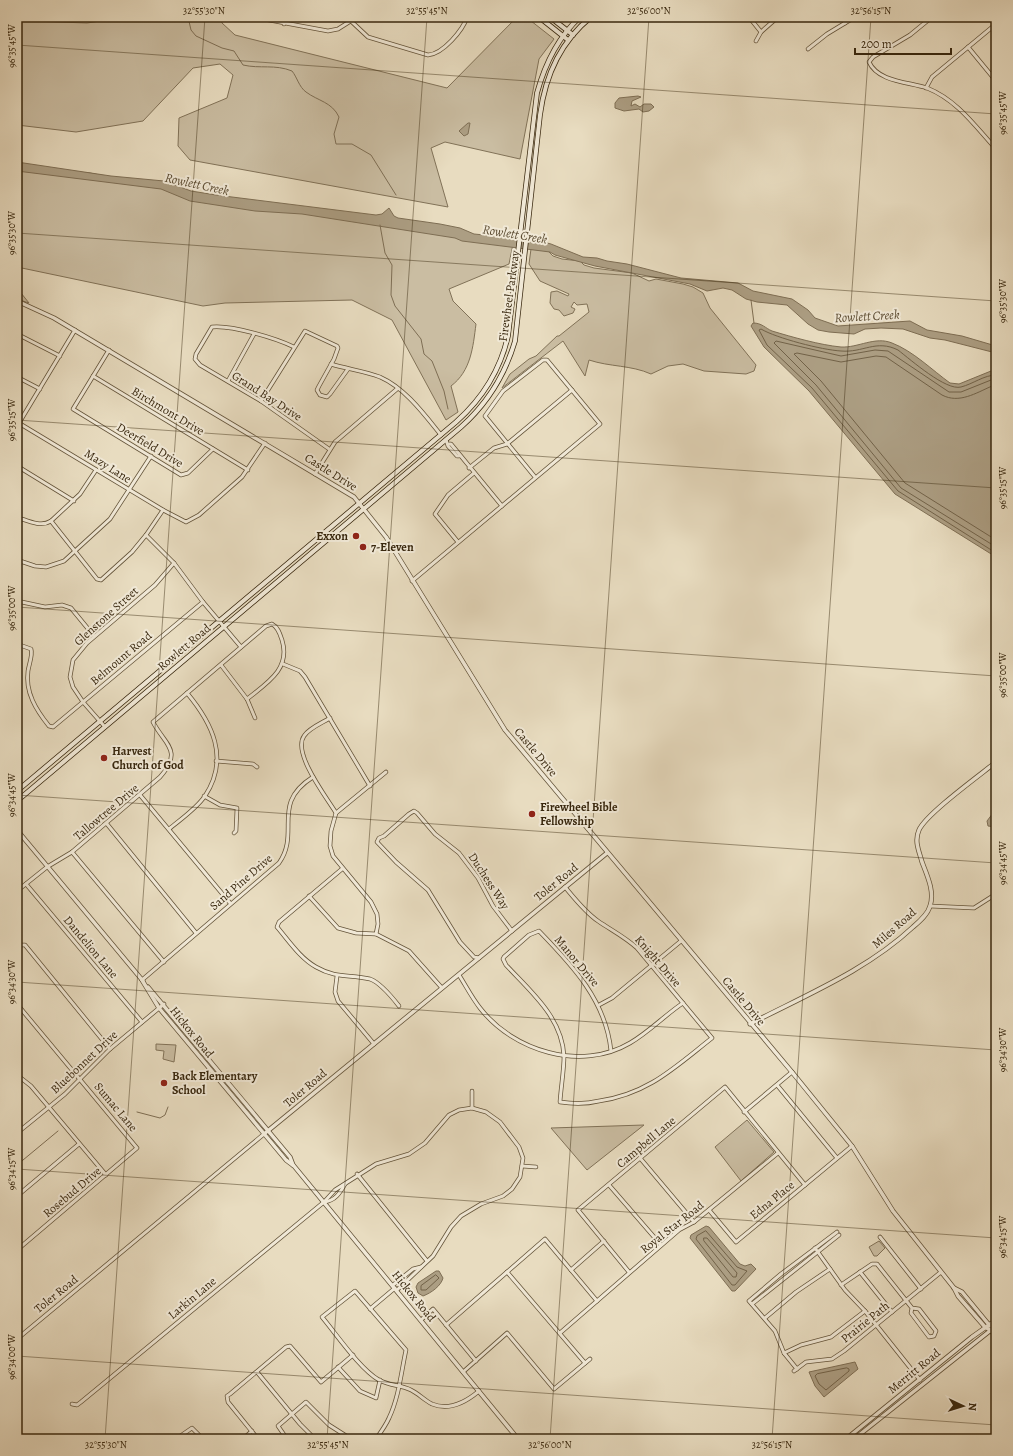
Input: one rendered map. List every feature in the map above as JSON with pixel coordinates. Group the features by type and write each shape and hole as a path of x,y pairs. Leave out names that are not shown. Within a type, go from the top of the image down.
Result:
{"main road":[{"path":"538,17 568,40"},
{"path":"550,17 573,35"},
{"name":"Firewheel Parkway","path":"360,503 441,435 478,400 496,371 508,336 535,101 538,88 549,57 567,30 580,17"},
{"name":"Firewheel Parkway","path":"364,508 423,459 447,442 480,409 504,372 515,341 545,89 552,69 568,40 591,17"},
{"path":"423,459 441,440 441,435"},
{"name":"Rowlett Road","path":"17,791 360,503"},
{"name":"Rowlett Road","path":"17,801 364,508"},
{"path":"273,575 278,581"}],"street":[{"path":"253,17 328,31 338,30 352,22 357,17"},
{"path":"284,24 285,17"},
{"path":"352,22 368,37 424,54 433,54 457,35 467,17"},
{"path":"750,17 761,32"},
{"path":"756,41 761,32 778,17"},
{"path":"842,17 845,23"},
{"path":"808,49 827,34 855,17"},
{"path":"932,17 910,35 873,57 869,62 874,69 884,75 926,88 941,95 962,110 996,149"},
{"path":"926,88 932,77 996,24"},
{"path":"968,47 996,81"},
{"name":"Castle Drive","path":"17,301 41,311 75,330 354,497 360,503 386,537 505,730 750,1024 792,1072 852,1146 893,1211 954,1288 958,1296 996,1338"},
{"name":"Grand Bay Drive","path":"254,334 228,328 212,327 196,354 195,359 200,365 228,380 261,401 329,450"},
{"path":"18,423 75,330"},
{"path":"261,401 305,331 337,346 338,348 317,390 320,395 327,397 348,369"},
{"path":"17,334 60,356"},
{"path":"228,380 254,334 294,347"},
{"path":"93,376 108,350"},
{"path":"412,581 600,424 547,360 543,360 508,387 485,416 535,477"},
{"path":"331,364 382,378 413,403 441,435"},
{"name":"Deerfield Drive","path":"93,376 73,409 175,472 184,475 202,461 213,448"},
{"name":"Birchmont Drive","path":"93,376 248,470"},
{"path":"17,377 40,389"},
{"path":"315,474 329,450 342,436 396,389"},
{"path":"469,468 494,448 507,444 572,390"},
{"name":"Mazy Lane","path":"18,423 183,521 190,521 226,492 248,470"},
{"path":"447,442 451,444 459,456 502,506"},
{"path":"248,470 265,443"},
{"path":"17,560 35,566 46,567 64,561 110,519 151,456"},
{"path":"17,466 74,501"},
{"path":"17,518 41,524 51,521 74,501 96,470"},
{"path":"458,542 435,514 448,495 474,473"},
{"path":"51,521 97,578 101,580 132,552 146,536 163,510"},
{"path":"146,536 174,563 203,602 241,647"},
{"name":"Glenstone Street","path":"105,727 83,702 73,687 70,678 71,666 80,650 94,636 154,584 174,563"},
{"path":"17,601 45,607 67,606 71,608 94,636"},
{"name":"Belmount Road","path":"17,644 28,647 32,652 28,674 30,694 36,709 48,726 53,727 203,602"},
{"path":"169,829 188,814 204,796 213,778 216,761 216,748 212,730 202,712 187,693 266,626 272,624 278,630 284,644 283,664 272,679 247,699"},
{"path":"283,664 303,674 370,786"},
{"path":"221,665 247,699 255,718"},
{"name":"Tallowtree Drive","path":"17,891 47,867 72,852 164,773 171,761 168,741 153,722 187,693"},
{"path":"330,718 307,732 302,739 303,755 313,777 336,813"},
{"path":"216,761 253,764 257,767"},
{"name":"Miles Road","path":"750,1024 878,956 920,920 930,906 932,898 917,846 919,830 929,817 996,762"},
{"path":"376,934 378,919 375,908 333,856 330,846 331,827 336,813 386,772"},
{"name":"Sand Pine Drive","path":"142,980 230,903 273,869 283,858 287,842 288,809 291,798 300,786 313,777"},
{"path":"140,795 230,903"},
{"path":"204,796 220,805 237,808 236,831 234,833"},
{"name":"Duchess Way","path":"479,958 474,957 460,942 428,890 396,862 377,840 414,811 435,834 459,853 478,878 493,906 512,931"},
{"path":"106,824 196,933"},
{"name":"Hickox Road","path":"17,830 269,1131 290,1157 294,1166"},
{"path":"72,852 164,962"},
{"name":"Toler Road","path":"17,1339 607,853"},
{"path":"342,869 276,925 307,961 315,967 337,976 374,981 383,988 399,1006"},
{"name":"Dandelion Lane","path":"26,884 142,1022"},
{"name":"Knight Drive","path":"564,1056 560,1102 596,1102 624,1097 645,1088 668,1074 712,1038 626,938 598,921 587,912 565,887"},
{"path":"930,906 974,908 996,894"},
{"path":"309,896 338,928 356,934 376,934 397,943 412,953 442,988"},
{"name":"Manor Drive","path":"564,1056 560,1036 552,1017 503,959 529,936 539,931 586,983 599,1005 606,1022 611,1051"},
{"path":"599,1005 612,998 681,941"},
{"path":"17,946 25,946 110,1049"},
{"path":"459,975 480,1009 503,1030 528,1045 564,1056 585,1056 611,1051 630,1043 683,1003"},
{"path":"337,976 335,992 338,1001 374,1044"},
{"name":"Hickox Road","path":"142,980 159,1008 286,1160 294,1166 324,1202 518,1439"},
{"name":"Sumac Lane","path":"17,1004 137,1148"},
{"name":"Bluebonnet Drive","path":"17,1133 50,1107 110,1049 164,1004"},
{"path":"185,1039 191,1039 211,1062"},
{"path":"212,1072 216,1068"},
{"path":"792,1072 744,1112 805,1184"},
{"path":"17,1076 31,1086 50,1107 106,1176"},
{"path":"777,1085 837,1158"},
{"name":"Campbell Lane","path":"604,1242 578,1210 725,1087 744,1112"},
{"path":"472,1091 472,1108"},
{"path":"324,1202 335,1190 357,1174 376,1164 409,1154 425,1143 449,1115 459,1110 472,1108 486,1112 500,1122 519,1147 523,1158 522,1166 520,1177 512,1189 503,1196 481,1204 461,1216 451,1227 433,1256 370,1309"},
{"path":"17,1196 79,1144"},
{"name":"Edna Place","path":"709,1210 736,1242 852,1146"},
{"name":"Rosebud Drive","path":"17,1250 106,1176 137,1148"},
{"name":"Royal Star Road","path":"560,1333 679,1230 694,1222 778,1153"},
{"path":"640,1158 694,1222"},
{"path":"522,1166 536,1167"},
{"path":"357,1174 427,1261"},
{"path":"324,1202 330,1201 339,1194 346,1183"},
{"path":"608,1185 661,1245"},
{"name":"Larkin Lane","path":"72,1404 77,1405 81,1402 324,1202"},
{"path":"838,1234 781,1274 749,1301 775,1331 784,1353 801,1345 831,1337 865,1311"},
{"path":"880,1238 921,1289"},
{"path":"446,1324 545,1239 597,1301"},
{"path":"571,1270 604,1242 629,1272"},
{"path":"816,1250 841,1285 865,1311 920,1380"},
{"path":"752,1304 816,1250"},
{"path":"841,1285 872,1264 877,1264 912,1308 911,1313 929,1337 934,1336 936,1331 919,1308 912,1308"},
{"path":"395,1288 413,1269 421,1266"},
{"path":"765,1318 796,1292 830,1269"},
{"path":"507,1272 585,1363"},
{"path":"860,1272 892,1312"},
{"name":"Prairie Path","path":"784,1353 795,1370 806,1362 832,1358 941,1272"},
{"name":"Castle Drive","path":"954,1288 962,1292 990,1324"},
{"path":"376,1439 389,1418 396,1400 398,1386 406,1350 355,1291 322,1317 364,1368 380,1380 398,1386 414,1391 432,1404 439,1406 457,1405 468,1400 479,1391"},
{"path":"421,1320 433,1309 476,1361"},
{"name":"Merritt Road","path":"846,1439 985,1327 996,1320"},
{"path":"990,1324 990,1330"},
{"name":"Merritt Road","path":"854,1439 996,1326"},
{"path":"463,1372 507,1334 554,1389 590,1359"},
{"path":"258,1439 227,1399 230,1394 286,1347 290,1346 321,1382 353,1355"},
{"path":"338,1367 360,1391 376,1398 380,1380"},
{"path":"257,1372 315,1439"},
{"path":"286,1439 278,1426 291,1413 306,1402 330,1425 351,1439"},
{"path":"176,1439 192,1428 203,1439"},
{"path":"243,1439 252,1431"}],"shaded area":[{"path":"17,17 32,21 87,23 127,17 220,17 222,23 235,35 447,88 517,17 526,17 554,39 539,59 520,159 445,142 431,148 448,207 190,160 178,146 179,118 227,98 233,75 220,64 193,68 143,121 76,132 17,125"},
{"path":"17,168 90,173 197,196 289,207 513,244 509,264 449,289 453,301 476,324 472,350 467,366 458,380 451,386 458,412 446,420 392,320 352,300 225,303 203,306 17,267"},
{"path":"531,249 548,251 553,256 562,259 580,261 584,265 594,268 632,273 649,281 656,279 693,287 703,293 710,308 756,365 754,371 746,374 704,371 683,364 668,366 651,374 636,369 589,360 585,376 563,341 502,388 510,374 529,359 536,356 557,336 589,312 587,304 577,305 574,302 571,307 575,309 573,313 564,316 559,310 554,309 550,303 551,292 557,291 568,296 569,294 540,281 529,264"},
{"path":"17,288 29,303 17,299"},
{"path":"156,1044 176,1045 174,1062 163,1059 164,1051 156,1050"},
{"path":"747,1120 774,1152 741,1181 715,1147"},
{"path":"644,1125 587,1170 551,1128"},
{"path":"879,1241 885,1248 877,1256 874,1256 869,1247"}],"water":[{"path":"641,97 632,101 631,106 635,104 640,107 644,104 651,104 654,107 649,111 643,112 639,109 624,111 615,108 615,103 619,98"},
{"path":"470,123 468,134 464,136 459,131"},
{"path":"17,162 111,176 164,181 191,191 216,195 376,215 382,214 389,208 394,216 398,218 460,228 474,234 535,240 551,244 583,257 597,258 627,264 681,278 738,283 753,291 792,299 808,310 815,318 838,326 910,321 927,330 962,336 996,346 996,353 945,340 930,338 903,329 865,329 854,334 818,330 808,324 787,305 757,302 746,299 732,290 723,288 707,291 690,284 595,266 555,255 550,252 462,241 455,238 302,214 255,211 190,201 161,189 17,171"},
{"path":"753,323 759,324 772,331 833,346 847,347 873,341 886,341 900,346 950,383 959,384 991,371 996,372 996,557 895,494 809,391 764,347 751,326"},
{"path":"996,809 996,827 988,826 987,821"},
{"path":"706,1226 709,1227 740,1264 745,1266 751,1264 756,1269 735,1291 732,1291 690,1238 691,1235"},
{"path":"436,1271 439,1271 443,1278 440,1284 423,1296 418,1293 416,1287 418,1283"},
{"path":"855,1362 858,1369 824,1397 815,1386 809,1372"}],"waterway":[{"path":"188,17 191,30 196,36 222,48 234,51 243,65 255,67 274,67 292,71 304,90 329,105 336,112 339,117 334,134 336,144 352,144 371,155 396,195"},
{"path":"380,225 385,253 392,265 391,295 395,306 421,339 424,354 432,361 444,391 448,409"},
{"path":"751,300 754,323"},
{"path":"137,1112 160,1118 165,1115 168,1107"},
{"path":"17,1165 58,1131"}],"place":[{"name":"Exxon","path":"356,536"},
{"name":"7-Eleven","path":"363,547"},
{"name":"Harvest Church of God","path":"104,758"},
{"name":"Firewheel Bible Fellowship","path":"532,814"},
{"name":"Back Elementary School","path":"164,1083"}],"water label":[{"name":"Rowlett Creek","path":"197,184"},
{"name":"Rowlett Creek","path":"515,234"},
{"name":"Rowlett Creek","path":"867,316"}]}
